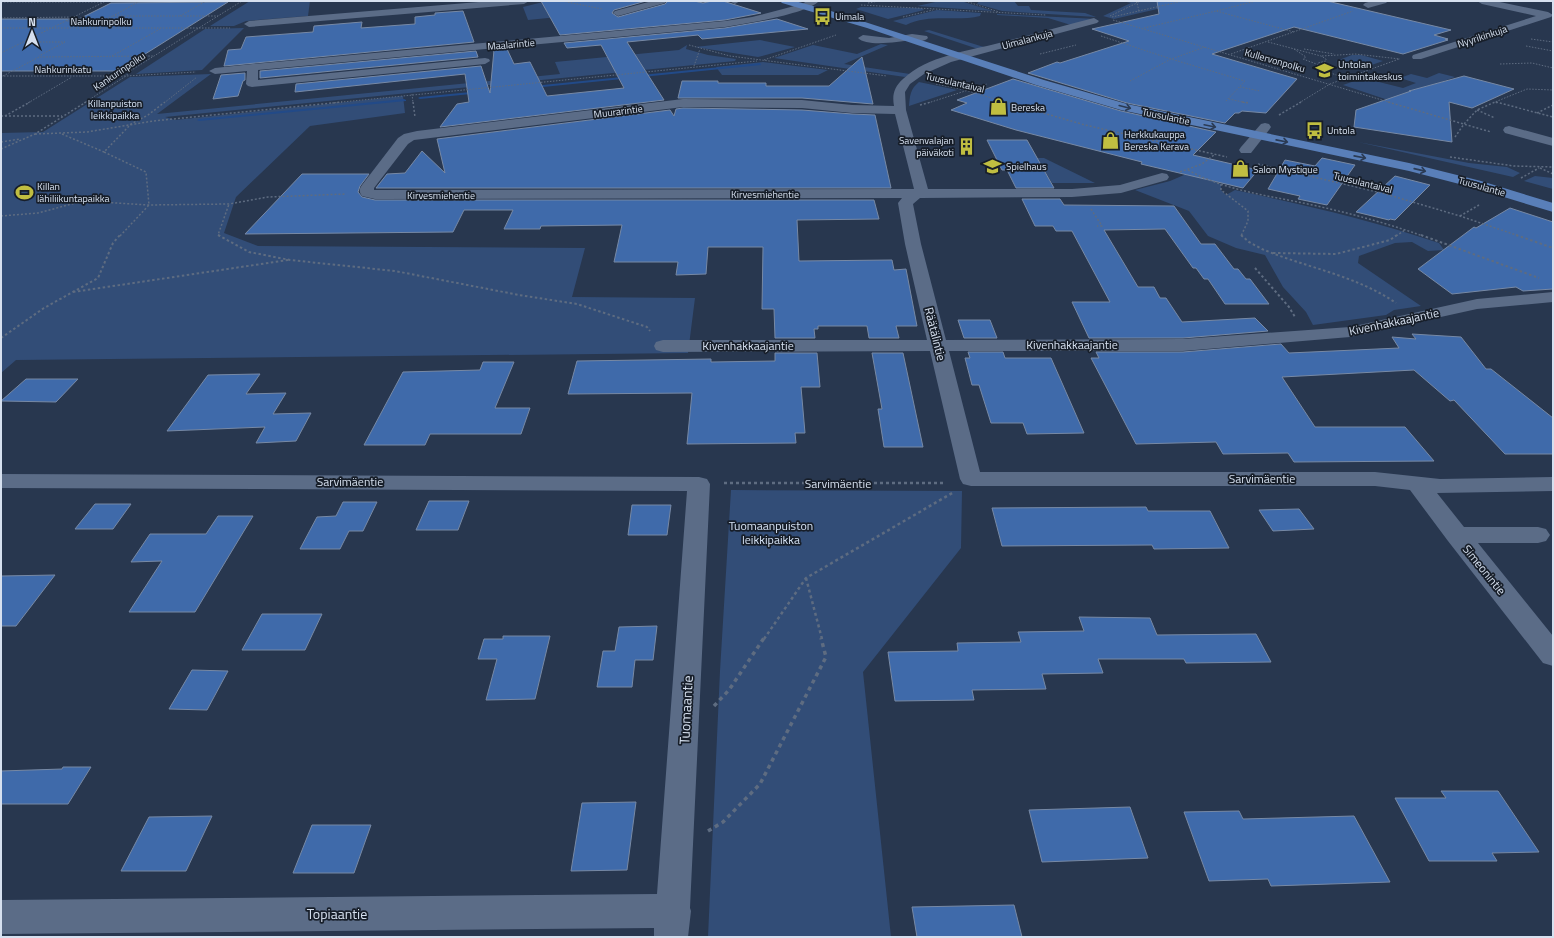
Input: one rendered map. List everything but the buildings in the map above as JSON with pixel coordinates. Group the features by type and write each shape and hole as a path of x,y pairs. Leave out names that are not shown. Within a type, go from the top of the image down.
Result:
{"main road":[{"name":"Tuusulantie","path":"785,1 809,3 923,38 1018,77 1124,107 1262,131 1489,174"},
{"name":"Tuusulantie","path":"809,3 904,38 1029,73 1109,94 1449,176 1553,208"}],"street":[{"path":"249,24 524,1"},
{"path":"618,12 662,1"},
{"path":"1368,5 1383,1"},
{"path":"1482,1 1550,16"},
{"name":"Maalarintie","path":"215,71 742,22 809,3"},
{"path":"679,29 675,25 733,20 748,14"},
{"name":"Nyyrikinkuja","path":"1417,57 1550,16"},
{"name":"Uimalankuja","path":"909,79 924,70 965,55 1094,21"},
{"path":"862,38 889,41 912,37 923,38"},
{"path":"254,67 252,84 325,75 499,60"},
{"path":"909,79 899,93 900,110 917,168 921,190 918,194"},
{"name":"Muurarintie","path":"367,193 367,188 403,141 416,135 683,103 802,104 845,109 900,110"},
{"path":"1510,130 1553,142"},
{"path":"1246,150 1262,131"},
{"name":"Kirvesmiehentie","path":"367,193 375,195 918,194 1100,192 1120,189 1162,177"},
{"name":"Räätälintie","path":"918,194 905,203 913,244 971,479"},
{"name":"Kivenhakkaajantie","path":"663,346 1183,345 1350,332 1477,304 1553,297"},
{"name":"Sarvimäentie","path":"971,479 1375,479 1417,484 1553,484"},
{"name":"Sarvimäentie","path":"1,481 699,484"},
{"name":"Tuomaantie","path":"672,924 699,484"},
{"name":"Simeonintie","path":"1417,484 1456,535 1553,655"},
{"path":"1456,535 1538,535"},
{"name":"Topiaantie","path":"1,917 672,924"}],"path":[{"path":"1,2 105,1"},
{"path":"1,53 105,1"},
{"path":"66,21 100,21 113,16 140,1"},
{"path":"179,16 206,1"},
{"name":"Kankurinpolku","path":"1,150 35,134 126,76 130,71 242,1"},
{"path":"562,1 618,12"},
{"path":"856,6 879,1"},
{"path":"965,1 1003,13"},
{"path":"1135,1 1139,11"},
{"path":"1107,18 1140,1"},
{"path":"1107,18 1184,1"},
{"path":"1142,28 1256,1"},
{"path":"864,4 1048,15"},
{"path":"1230,54 1368,5"},
{"path":"903,17 936,9"},
{"path":"1216,11 1295,32"},
{"path":"113,16 218,16"},
{"path":"1,18 74,17"},
{"name":"Kullervonpolku","path":"1107,18 1494,133"},
{"name":"Nahkurinpolku","path":"1,28 236,28 249,24"},
{"path":"112,56 161,28"},
{"name":"Tuusulantaival","path":"665,30 685,44 730,56 909,79 965,90 1085,125 1229,158"},
{"path":"35,134 88,132 131,124 412,94 763,60 842,33"},
{"path":"1097,35 1245,81 1225,102"},
{"path":"1529,38 1553,42"},
{"path":"1268,41 1321,56 1326,59 1326,61 1318,63 1319,65"},
{"path":"2,76 65,42 24,42"},
{"path":"1526,46 1553,51"},
{"path":"1130,81 1172,59 1205,47"},
{"path":"1291,47 1337,54"},
{"path":"1291,47 1304,55 1306,57 1303,59 1305,61 1319,65 1324,70 1345,78"},
{"path":"694,66 700,49"},
{"path":"1275,117 1330,84 1401,59 1370,54 1337,54 1321,56"},
{"path":"39,56 154,56"},
{"path":"1500,64 1532,63 1553,68"},
{"name":"Nahkurinkatu","path":"2,76 126,76 197,72"},
{"path":"5,116 74,76"},
{"path":"104,152 131,124 148,115 200,76"},
{"path":"900,110 1004,79 1018,77"},
{"path":"1240,87 1260,91"},
{"path":"1455,137 1464,124 1477,110 1527,89 1553,90"},
{"path":"412,94 416,135"},
{"path":"1228,99 1248,103"},
{"path":"1495,102 1553,117"},
{"path":"1537,113 1553,105"},
{"path":"1477,110 1497,119"},
{"path":"1,116 62,116"},
{"path":"1,338 44,308 98,278 113,243 149,205 146,172 62,134"},
{"path":"1,142 23,139"},
{"path":"1162,177 1188,170 1206,162 1214,154"},
{"name":"Tuusulantaival","path":"1252,163 1382,193 1460,216 1553,248"},
{"path":"1519,179 1540,168 1553,167"},
{"path":"1540,168 1553,174"},
{"path":"1188,170 1202,177 1242,190 1388,223 1539,278"},
{"path":"1221,184 1221,190 1248,211 1249,215 1247,226 1241,236 1254,246 1288,260 1338,274 1382,292 1416,318"},
{"path":"1,216 38,213 83,202 149,205 229,204 268,197 367,193"},
{"path":"229,204 218,235 249,252 290,260 395,271 519,295 577,304 646,327 663,346"},
{"path":"1460,216 1481,204"},
{"path":"1270,253 1336,254 1390,240 1405,230"},
{"path":"72,292 290,260"},
{"path":"1255,268 1289,307 1307,336"},
{"name":"Sarvimäentie","path":"736,484 940,484"},
{"path":"729,690 806,578 949,495"},
{"path":"723,822 760,784 826,657 806,578"}],"green space":[{"path":"250,1 310,1 308,16 246,21 234,26 210,26"},
{"path":"547,1 608,12 528,20 523,7"},
{"path":"940,1 961,1 993,11 917,6"},
{"path":"979,1 1014,1 1018,6 1029,6 1031,10 1085,13 1096,17 1002,11 977,4"},
{"path":"1122,1 1192,1 1114,19 1103,16 1131,3"},
{"path":"861,7 922,8 924,10 888,19 856,9"},
{"path":"937,10 981,13 980,16 971,18 933,18 915,21 906,25 893,21"},
{"path":"997,14 1097,19 1071,25 1048,18"},
{"path":"244,28 202,70 136,74 205,29"},
{"path":"929,30 987,48 981,50 924,31"},
{"path":"760,40 795,47 758,57 695,47"},
{"path":"881,44 888,45 844,64 910,74 905,77 774,58 813,45 857,54"},
{"name":"Killanpuiston leikkipaikka","path":"687,45 686,49 708,55 736,59 735,61 165,117 175,120 403,96 405,113 310,126 236,197 224,233 258,246 585,248 572,297 695,298 688,353 16,360 1,373 1,133 43,132 130,77 211,74 157,114 560,74 555,62 679,50"},
{"path":"1352,55 1361,55 1383,61 1363,68 1336,61"},
{"path":"763,62 828,70 818,75 722,75 716,67"},
{"path":"1439,73 1455,77 1395,99 1385,99 1343,85 1363,78 1403,88 1416,83 1400,78 1411,74 1427,78"},
{"path":"919,82 957,90 909,106 912,90"},
{"path":"1358,142 1469,163 1507,167 1520,173 1513,177"},
{"path":"1037,158 1044,158 1095,183 1052,183"},
{"path":"1191,172 1221,184 1221,190 1226,195 1235,190 1287,201 1363,220 1439,243 1444,250 1428,251 1412,242 1395,243 1359,256 1358,263 1421,306 1394,310 1386,315 1313,325 1306,312 1283,287 1265,255 1236,248 1208,236 1189,211 1135,190 1170,181"},
{"path":"1535,176 1553,178 1553,189 1524,181"},
{"name":"Tuomaanpuiston leikkipaikka","path":"731,490 962,491 961,548 863,672 891,937 708,937 720,671"}],"waterway":[{"path":"533,87 760,64"},
{"path":"420,98 501,90"},
{"path":"199,120 404,100"}],"place":[{"name":"Uimala","path":"822,16"},
{"name":"Untolan toimintakeskus","path":"1325,70"},
{"name":"Bereska","path":"998,107"},
{"name":"Untola","path":"1314,130"},
{"name":"Herkkukauppa Bereska Kerava","path":"1111,140"},
{"name":"Savenvalajan päiväkoti","path":"967,146"},
{"name":"Spielhaus","path":"993,166"},
{"name":"Salon Mystique","path":"1240,169"},
{"name":"Killan lähiliikuntapaikka","path":"24,192"}]}
